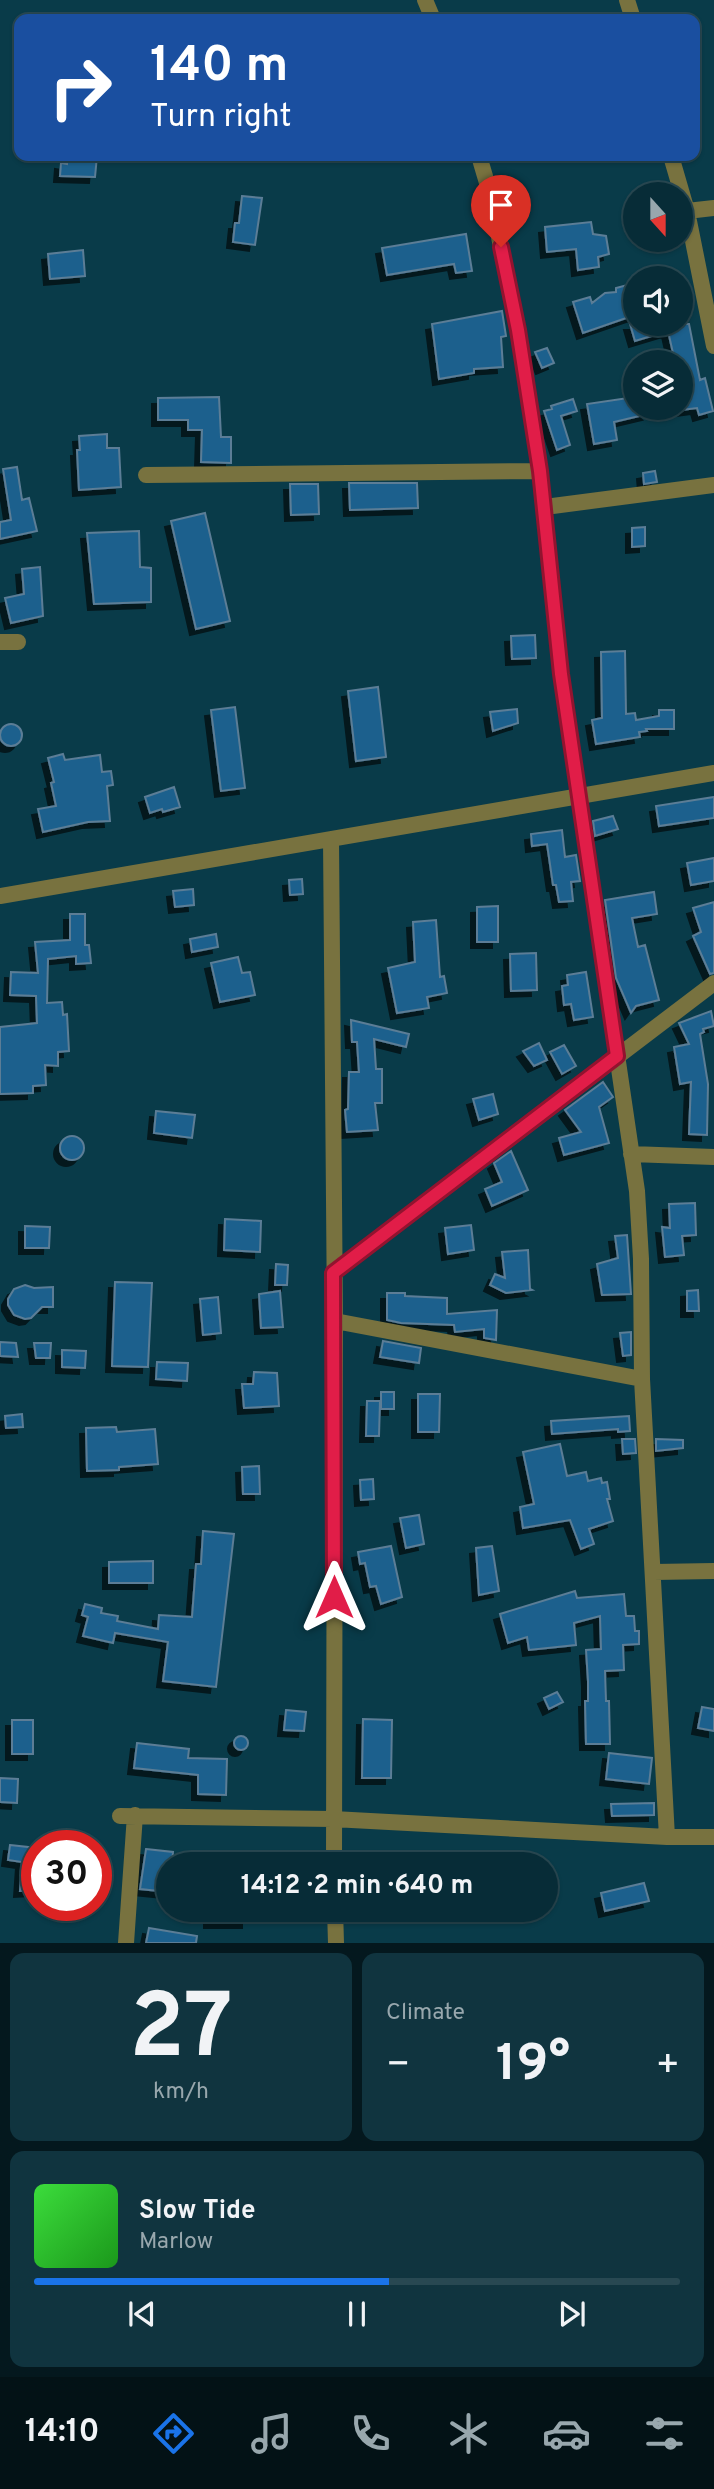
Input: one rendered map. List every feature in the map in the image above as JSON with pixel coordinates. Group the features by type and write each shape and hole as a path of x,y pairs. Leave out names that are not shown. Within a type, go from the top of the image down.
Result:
{"street":[{"path":"480,161 490,193 515,316 540,471 561,674 637,1191 641,1259 642,1380 667,1837"},
{"path":"672,161 679,182"},
{"path":"693,210 714,208"},
{"path":"693,241 714,346"},
{"path":"146,475 540,471"},
{"path":"545,507 714,485"},
{"path":"0,642 18,642"},
{"path":"0,895 714,773"},
{"path":"331,839 335,1321 334,1852"},
{"path":"333,1273 714,983"},
{"path":"631,1154 714,1157"},
{"path":"335,1321 642,1380"},
{"path":"654,1572 714,1571"},
{"path":"126,1943 127,1815 333,1819 667,1837 714,1837"},
{"path":"335,1922 336,1943"}],"building":[{"path":"67,161 97,161 95,177 60,176 61,163 67,164"},
{"path":"242,196 262,198 255,245 233,242 235,223 239,223"},
{"path":"591,222 593,234 606,236 609,254 598,257 599,267 578,270 576,249 547,252 545,227"},
{"path":"466,234 472,271 456,273 454,264 387,275 382,248"},
{"path":"83,250 85,276 50,279 48,254"},
{"path":"623,286 623,319 583,333 573,302 590,297 592,303 605,293 616,292 616,288"},
{"path":"502,311 506,336 501,337 503,367 474,369 474,373 439,379 432,324"},
{"path":"634,336 652,336 635,341"},
{"path":"669,336 691,336 700,380 705,378 713,411 699,415 697,408 693,408 693,350 672,350"},
{"path":"547,348 554,363 542,368 535,352"},
{"path":"219,397 221,437 231,437 231,463 201,462 202,430 188,430 188,420 158,420 158,398"},
{"path":"573,399 577,411 561,416 570,445 557,450 544,411"},
{"path":"623,399 623,420 614,422 617,440 594,444 587,404"},
{"path":"107,434 107,448 119,448 121,487 79,490 79,436"},
{"path":"17,467 22,500 29,498 37,531 0,539 0,522 11,520 3,469"},
{"path":"655,471 657,482 644,484 643,473"},
{"path":"349,483 417,483 418,508 350,510"},
{"path":"290,484 318,484 319,514 291,515"},
{"path":"205,513 230,621 196,629 171,521"},
{"path":"645,527 645,546 632,547 632,528"},
{"path":"139,531 140,567 151,568 151,602 94,604 87,533"},
{"path":"40,567 43,616 11,623 5,598 24,594 22,569"},
{"path":"535,635 536,658 512,659 511,636"},
{"path":"625,651 626,714 635,713 636,720 659,716 659,710 674,710 674,729 646,729 647,731 639,732 640,737 596,744 592,720 602,718 601,652"},
{"path":"378,687 386,757 356,761 348,691"},
{"path":"235,707 245,788 221,791 211,710"},
{"path":"517,709 518,723 493,731 490,712"},
{"path":"11,724 21,731 22,735 15,745 11,746 1,739 0,735 7,725"},
{"path":"63,754 65,760 100,755 102,772 111,771 113,785 107,786 110,821 88,822 43,832 38,809 56,806 48,758"},
{"path":"174,787 180,807 150,813 145,797"},
{"path":"714,797 714,818 659,826 656,806"},
{"path":"613,816 618,829 595,836 593,821"},
{"path":"562,830 565,857 576,855 580,881 571,882 573,901 559,902 556,885 553,885 547,844 532,846 531,834"},
{"path":"714,858 714,881 691,885 687,863"},
{"path":"302,879 303,894 290,895 289,880"},
{"path":"193,889 194,905 175,907 173,891"},
{"path":"654,892 657,914 632,918 638,947 645,945 659,1000 636,1006 631,1013 616,978 605,900"},
{"path":"714,902 714,973 710,974 693,936 701,932 693,908"},
{"path":"498,906 498,942 477,942 477,907"},
{"path":"70,914 85,914 85,945 89,945 91,963 76,964 76,956 48,959 47,1003 62,1002 63,1015 67,1014 69,1051 58,1052 58,1066 45,1065 46,1085 33,1086 33,1093 0,1094 0,1027 37,1023 36,996 10,995 11,972 38,973 35,942 70,940"},
{"path":"436,920 440,977 444,976 447,993 427,997 429,1008 397,1013 388,968 415,962 413,922"},
{"path":"216,934 218,947 192,952 190,939"},
{"path":"536,953 537,990 511,991 510,954"},
{"path":"238,957 242,973 250,972 255,995 220,1002 211,963"},
{"path":"586,972 593,1017 574,1020 571,1004 564,1005 562,986 568,985 567,975"},
{"path":"711,1011 714,1026 703,1029 704,1032 700,1034 708,1084 707,1135 689,1134 691,1082 680,1084 674,1047 689,1044 679,1023"},
{"path":"351,1020 409,1034 406,1047 374,1039 376,1069 382,1069 382,1103 375,1103 378,1130 347,1132 345,1110 348,1109 349,1072 359,1072 357,1042 352,1042"},
{"path":"539,1043 547,1060 534,1066 523,1051"},
{"path":"564,1045 576,1066 562,1074 550,1052"},
{"path":"603,1082 613,1097 599,1107 609,1143 564,1155 559,1138 581,1132 565,1110"},
{"path":"493,1094 498,1114 479,1120 473,1099"},
{"path":"156,1111 195,1115 192,1138 154,1133"},
{"path":"72,1136 83,1143 84,1148 77,1159 72,1160 61,1153 60,1148 67,1137"},
{"path":"511,1151 528,1190 492,1206 485,1189 502,1182 494,1163"},
{"path":"695,1203 696,1235 682,1236 684,1255 665,1257 662,1227 670,1228 669,1204"},
{"path":"225,1219 261,1221 260,1252 224,1250"},
{"path":"471,1225 474,1250 448,1254 445,1228"},
{"path":"25,1226 50,1227 49,1248 25,1248"},
{"path":"627,1235 631,1294 602,1295 597,1264 618,1258 615,1236"},
{"path":"528,1250 532,1290 506,1293 490,1285 495,1274 505,1278 502,1252"},
{"path":"276,1264 288,1265 287,1285 275,1285"},
{"path":"115,1282 152,1283 148,1367 112,1366"},
{"path":"25,1285 34,1288 53,1287 53,1307 42,1307 31,1318 14,1315 8,1305 8,1299 14,1289"},
{"path":"698,1290 699,1311 687,1311 687,1291"},
{"path":"280,1291 283,1327 261,1328 259,1294"},
{"path":"387,1293 447,1298 447,1314 497,1310 496,1340 484,1338 484,1329 455,1332 454,1325 387,1320"},
{"path":"218,1297 221,1333 203,1335 200,1299"},
{"path":"631,1332 631,1355 623,1356 620,1333"},
{"path":"383,1341 421,1348 419,1363 380,1357"},
{"path":"0,1342 16,1343 18,1357 0,1356"},
{"path":"34,1343 51,1343 50,1358 36,1358"},
{"path":"62,1350 86,1351 85,1368 62,1367"},
{"path":"157,1362 188,1363 187,1381 156,1379"},
{"path":"254,1372 277,1373 279,1406 244,1408 242,1384 253,1384"},
{"path":"381,1392 394,1392 394,1409 381,1409"},
{"path":"418,1394 440,1394 439,1432 418,1432"},
{"path":"367,1401 380,1401 379,1436 366,1436"},
{"path":"22,1414 23,1427 6,1428 5,1416"},
{"path":"629,1416 630,1431 618,1432 618,1429 552,1434 551,1421"},
{"path":"116,1427 117,1432 155,1429 158,1464 119,1467 119,1470 87,1471 86,1428"},
{"path":"622,1439 635,1439 636,1453 623,1454"},
{"path":"656,1439 683,1440 683,1448 656,1451"},
{"path":"560,1444 567,1476 586,1472 588,1481 601,1478 602,1483 607,1482 610,1499 607,1499 613,1521 589,1529 594,1544 581,1549 570,1520 523,1528 520,1507 534,1504 523,1452"},
{"path":"259,1466 260,1494 243,1494 242,1467"},
{"path":"373,1479 374,1499 361,1500 360,1480"},
{"path":"419,1515 424,1544 406,1548 400,1518"},
{"path":"203,1531 234,1534 216,1687 163,1681 168,1642 115,1633 113,1643 83,1636 88,1617 82,1615 85,1604 102,1608 101,1613 118,1616 117,1621 158,1629 159,1615 192,1617 196,1564 201,1564"},
{"path":"391,1546 402,1597 381,1604 376,1586 370,1587 365,1563 360,1564 358,1552"},
{"path":"492,1546 499,1591 479,1595 476,1548"},
{"path":"153,1561 153,1583 109,1583 109,1562"},
{"path":"575,1591 577,1598 624,1594 626,1616 634,1616 635,1631 639,1631 639,1644 623,1645 624,1670 605,1671 610,1744 586,1744 586,1650 601,1649 600,1616 574,1623 576,1645 529,1650 527,1637 508,1643 500,1614"},
{"path":"557,1692 563,1702 549,1709 544,1698"},
{"path":"702,1707 714,1709 714,1731 698,1728"},
{"path":"286,1710 306,1712 304,1731 284,1730"},
{"path":"363,1719 392,1720 391,1778 362,1778"},
{"path":"12,1720 33,1720 33,1754 12,1754"},
{"path":"238,1736 244,1736 248,1743 244,1750 238,1750 234,1746 234,1740"},
{"path":"137,1743 189,1749 188,1758 227,1759 226,1795 198,1794 198,1775 134,1768"},
{"path":"609,1753 652,1758 649,1784 606,1779"},
{"path":"0,1778 18,1779 17,1803 0,1802"},
{"path":"654,1803 654,1815 612,1816 611,1804"},
{"path":"10,1845 21,1846 21,1862 8,1860"},
{"path":"146,1849 173,1852 156,1852 156,1891 140,1889"},
{"path":"644,1883 649,1901 605,1911 601,1893"},
{"path":"149,1928 197,1936 196,1943 146,1943"}],"route":[{"path":"334,1597 333,1273 617,1056 561,674 540,471 518,330 501,247"}]}
